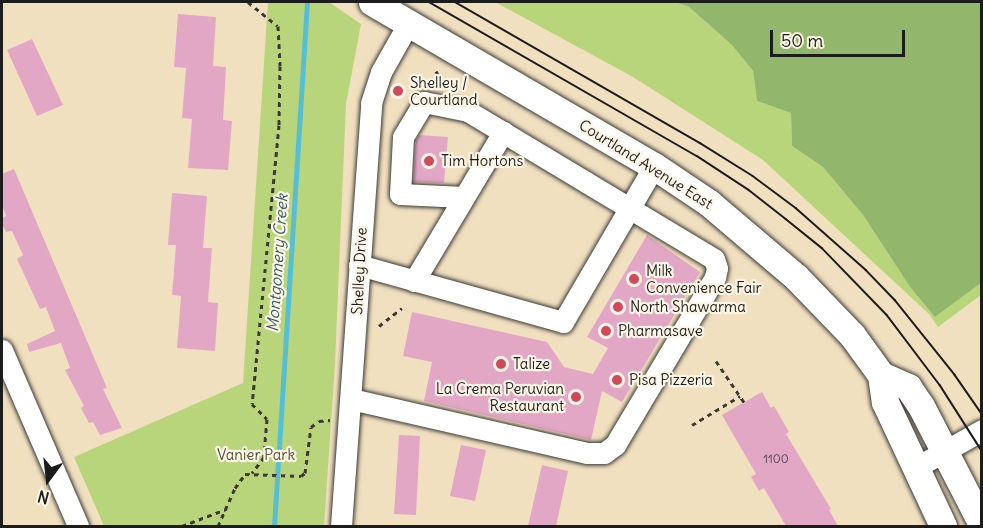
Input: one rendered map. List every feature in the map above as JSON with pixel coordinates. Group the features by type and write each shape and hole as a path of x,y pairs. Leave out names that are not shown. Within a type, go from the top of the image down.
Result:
{"main road":[{"name":"Courtland Avenue East","path":"372,2 654,166 717,209 796,277 852,335 881,375 885,402 943,526"},
{"name":"Courtland Avenue East","path":"881,375 908,387 945,451 981,524"}],"street":[{"name":"Shelley Drive","path":"341,526 371,103 381,72 408,24"},
{"path":"351,399 587,453 604,453 615,445 715,277 717,268 714,259 503,132 468,111 424,102 403,137 400,194 464,197"},
{"path":"414,280 503,132"},
{"path":"359,265 563,322 631,210 654,166"},
{"path":"2,350 78,526"},
{"path":"915,468 981,430"}],"path":[{"path":"248,2 278,26 280,66 278,136 252,404 267,418 264,457 252,473"},
{"path":"378,326 402,308"},
{"path":"716,361 744,402"},
{"path":"692,425 740,396"},
{"path":"218,526 235,488 245,474 301,476 305,473 311,427 319,421 330,420 350,424"},
{"path":"182,526 226,509"}],"green space":[{"name":"Vanier Park","path":"268,2 329,2 361,24 346,104 335,364 324,526 104,526 74,457 243,383"},
{"path":"495,2 675,2 689,7 732,45 753,71 757,101 791,113 792,146 823,167 863,215 910,287 935,317 981,283 981,295 938,327 929,314 763,160 633,77"},
{"path":"675,2 981,3 981,283 935,317 910,287 863,215 823,167 792,146 791,113 757,101 753,71 732,45 689,7"}],"building":[{"path":"178,14 216,17 213,66 226,67 223,120 232,121 228,170 188,168 192,119 182,118 186,68 174,67"},
{"path":"32,39 63,105 37,116 7,50"},
{"name":"Tim Hortons","path":"419,135 448,137 444,183 413,182 416,141"},
{"path":"14,169 107,388 103,389 122,428 100,435 93,422 89,423 81,408 84,406 65,370 70,368 61,343 29,352 27,344 55,331 46,307 40,309 17,259 23,255 12,231 6,232 2,224 2,218 6,216 2,205 2,174"},
{"path":"172,193 207,196 203,248 212,248 208,302 218,303 215,351 177,348 181,296 172,295 176,245 168,245"},
{"path":"647,235 700,272 622,402 602,391 591,440 424,401 432,362 403,356 412,312 547,342 564,367 593,374 608,348 587,337"},
{"path":"762,392 771,408 774,406 789,432 786,434 831,509 829,510 838,526 786,526 764,488 759,491 751,477 756,474 722,415"},
{"path":"399,435 420,436 416,515 394,514"},
{"path":"461,445 486,450 475,501 450,496"},
{"path":"542,465 568,471 556,526 528,526"}],"waterway":[{"name":"Montgomery Creek","path":"274,526 307,2"}],"tram line":[{"path":"429,2 697,156 749,190 822,248 887,315 940,385 982,451"},
{"path":"455,2 700,143 753,176 796,208 866,270 895,300 955,375 982,414"}],"place":[{"name":"Shelley / Courtland","path":"398,91"},
{"name":"Tim Hortons","path":"429,161"},
{"name":"Milk Convenience Fair","path":"634,279"},
{"name":"North Shawarma","path":"618,307"},
{"name":"Pharmasave","path":"606,331"},
{"name":"Talize","path":"501,364"},
{"name":"Pisa Pizzeria","path":"617,380"},
{"name":"La Crema Peruvian Restaurant","path":"576,397"}]}
